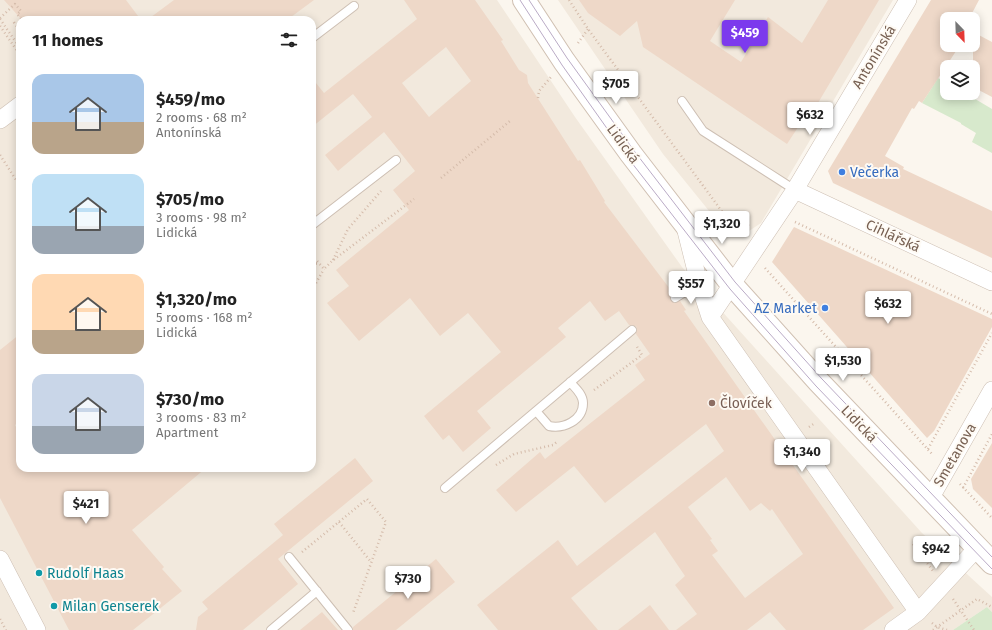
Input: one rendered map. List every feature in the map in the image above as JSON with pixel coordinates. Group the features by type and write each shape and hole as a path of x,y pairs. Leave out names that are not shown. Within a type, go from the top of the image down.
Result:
{"street":[{"name":"Lidická","path":"524,0 568,68 685,226 733,286 824,387 992,563"},
{"name":"Antonínská","path":"710,317 733,286 794,190 908,0"},
{"path":"0,120 16,108"},
{"name":"Cihlářská","path":"794,190 992,282"},
{"name":"Lidická","path":"685,226 698,283 710,317 918,612"},
{"name":"Smetanova","path":"930,499 992,390"},
{"path":"893,630 918,612 977,548"},
{"path":"0,560 37,630"}],"lane":[{"path":"316,35 354,6"},
{"path":"682,101 703,132 794,190"},
{"path":"316,222 396,160"},
{"path":"675,298 698,283"},
{"path":"445,488 632,330"},
{"path":"536,411 549,426 559,428 569,424 579,415 583,403 580,393 570,382"},
{"path":"291,558 348,629"},
{"path":"271,630 317,591"}],"path":[{"path":"569,0 588,29 740,236"},
{"path":"16,42 0,18 15,4 21,10 17,14 19,16"},
{"path":"0,26 16,49"},
{"path":"538,98 539,91 553,74"},
{"path":"441,178 510,121"},
{"path":"0,155 16,180"},
{"path":"332,261 348,229 382,190"},
{"path":"316,283 324,269 332,261 414,199"},
{"path":"793,221 992,314"},
{"path":"316,260 324,269"},
{"path":"316,264 320,264"},
{"path":"763,266 932,454"},
{"path":"928,449 992,333"},
{"path":"963,488 992,434"},
{"path":"960,484 992,518"},
{"path":"291,558 367,499 386,522 348,629"},
{"path":"339,522 372,562"},
{"path":"913,544 936,575"},
{"path":"933,630 937,629 977,599 992,607"},
{"path":"962,610 974,630"},
{"path":"0,619 6,630"}],"shaded area":[{"path":"0,0 497,0 575,117 682,267 922,533 992,597 992,612 987,607 953,630 0,630"},
{"path":"558,0 893,0 761,223 749,231 733,233 722,227 663,154"}],"green space":[{"path":"938,78 940,79 940,100 977,100 992,109 992,153 972,142 976,133 961,123 922,103"},
{"path":"987,607 992,612 992,630 953,630"}],"building":[{"path":"4,0 126,0 138,16 18,16"},
{"path":"174,0 314,0 292,16 152,16"},
{"path":"404,0 475,0 503,40 501,41 519,70 527,75 528,83 578,161 580,160 605,201 604,202 673,293 670,296 671,301 675,303 680,301 686,310 684,311 894,608 863,630 786,630 770,612 747,630 676,630 697,614 675,585 685,576 655,532 571,598 598,630 498,630 477,605 558,540 577,566 724,451 706,424 605,503 574,466 516,512 496,490 540,452 545,459 645,380 635,365 650,354 636,334 636,326 629,325 619,311 605,321 590,301 558,328 566,337 477,411 491,428 463,452 449,435 443,440 424,416 501,352 468,313 440,336 410,298 359,341 327,303 349,286 336,270 409,210 393,190 415,171 384,132 338,171 325,155 372,117 353,94 316,124 316,83 324,93 417,19","holes":["446,47 471,81 429,117 402,83","726,477 750,511 761,503 770,511 772,509 803,554 745,598 712,555 718,551 710,540 712,539 688,507"]},
{"path":"579,0 735,0 710,41 741,62 768,17 802,43 828,0 879,0 815,108 812,106 787,144 643,47 637,21 620,36 588,13"},
{"path":"931,0 979,0 973,12 940,12 940,52 955,52 950,60 940,60 940,76 922,103 919,101 914,109 912,108 885,156 904,167 903,169 992,211 992,258 833,183 828,171"},
{"path":"980,36 992,42 992,97 980,91 980,60 973,60 973,52 980,52"},
{"path":"794,227 992,319 992,327 934,431 927,438 772,262"},
{"path":"16,337 16,472 201,472 132,530 164,567 162,569 182,591 133,630 69,630 0,498 0,350"},
{"path":"992,443 992,508 973,489 971,479"},
{"path":"355,458 373,481 278,559 298,584 243,630 196,630 198,617 208,609 202,602 283,535 274,524"},
{"path":"436,559 455,582 396,630 353,630 353,627"},
{"path":"650,605 669,630 618,630"},
{"path":"322,612 338,630 300,630"}],"tram line":[{"path":"520,0 562,65 628,158 730,289 816,386 992,569"},
{"path":"529,0 567,58 635,152 735,282 822,379 992,557"}],"place":[{"name":"Večerka","path":"842,172"},
{"name":"AZ Market","path":"825,308"},
{"name":"Človíček","path":"712,403"},
{"name":"Rudolf Haas","path":"39,573"},
{"name":"Milan Genserek","path":"54,606"}]}
